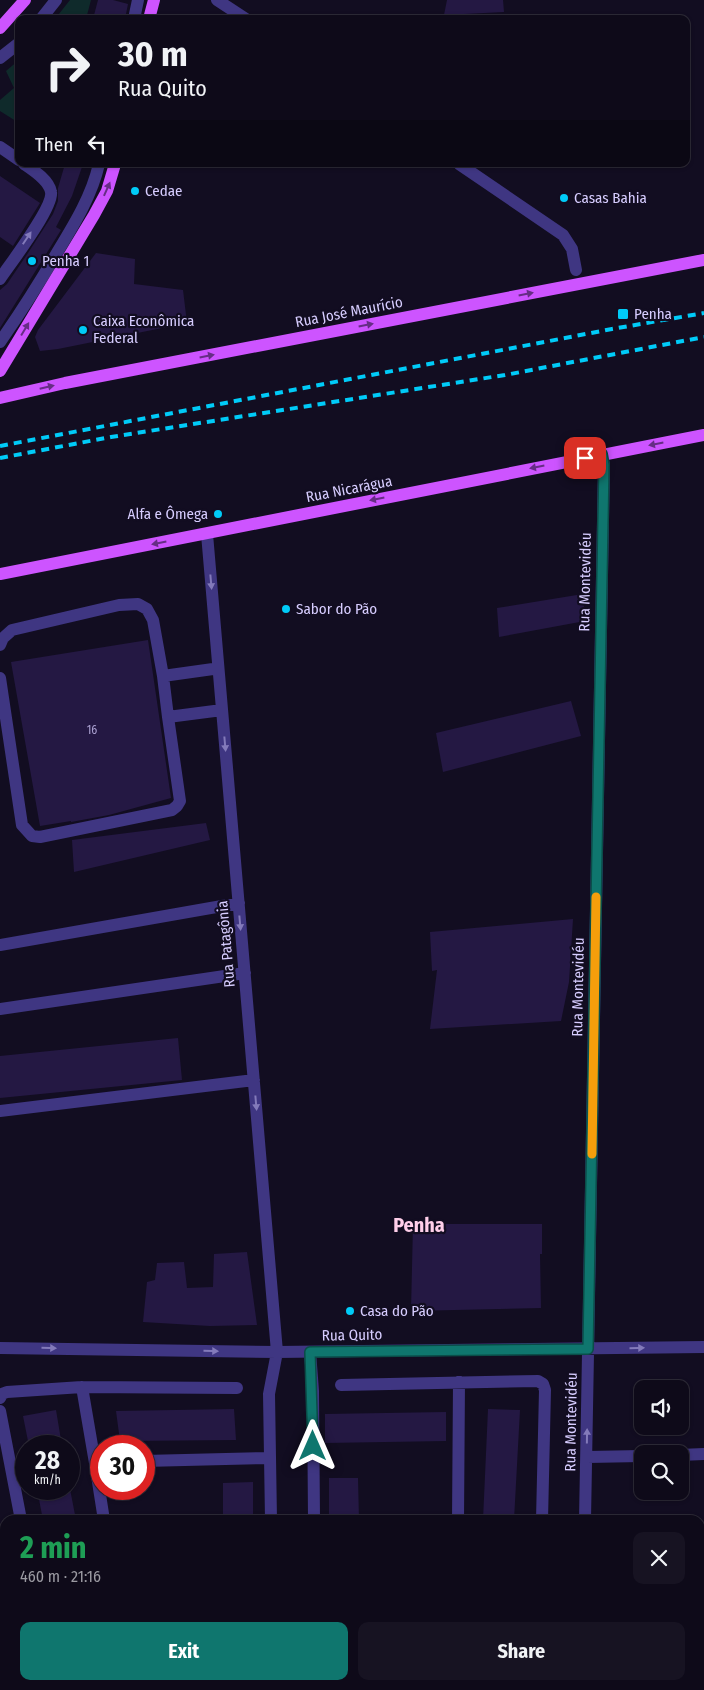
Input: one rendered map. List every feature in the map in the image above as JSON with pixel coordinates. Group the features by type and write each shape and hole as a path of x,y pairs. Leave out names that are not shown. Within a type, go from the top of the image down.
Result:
{"main road":[{"path":"0,28 24,0"},
{"path":"150,15 154,0"},
{"path":"0,371 94,215 107,191 115,167"},
{"name":"Rua José Maurício","path":"0,398 65,383 704,260"},
{"name":"Rua Nicarágua","path":"0,574 704,435"}],"street":[{"path":"44,15 56,0"},
{"path":"135,15 138,0"},
{"path":"217,0 240,15"},
{"path":"0,58 15,47"},
{"path":"0,147 15,157"},
{"path":"0,279 50,202 51,194 47,184 27,167"},
{"path":"0,342 30,299 78,217 99,167"},
{"path":"463,167 563,235 572,250 576,270"},
{"name":"Rua Montevidéu","path":"585,1515 604,465 602,454"},
{"name":"Rua Patagônia","path":"207,534 277,1352 269,1394 271,1515"},
{"path":"0,644 3,638 12,630 119,606 138,604 147,609 153,620 163,676 180,801 177,806 172,810 40,838 32,836 22,825 0,678"},
{"path":"163,676 218,667"},
{"path":"168,718 222,710"},
{"path":"0,945 239,903"},
{"path":"0,1009 244,973"},
{"path":"0,1111 254,1080"},
{"name":"Rua Quito","path":"0,1348 310,1352 704,1347"},
{"path":"310,1352 313,1391 314,1515"},
{"path":"341,1385 538,1381 543,1384 542,1515"},
{"path":"458,1515 459,1382"},
{"path":"82,1387 92,1435"},
{"path":"0,1398 2,1394 7,1392 82,1387 237,1388"},
{"path":"0,1410 20,1515"},
{"path":"689,1455 704,1454"},
{"path":"587,1456 634,1456"},
{"path":"155,1461 269,1458"},
{"path":"102,1500 103,1515"}],"green space":[{"path":"70,0 91,0 87,15 58,15"},
{"path":"15,63 15,120 0,111 0,100 14,88 6,71"}],"building":[{"path":"98,0 113,0 128,4 126,15 94,15"},
{"path":"447,0 503,0 504,12 444,15"},
{"name":"Penha 1","path":"64,167 82,167 72,196 56,227 61,230 0,328 0,290 7,284 53,214 58,201 58,188"},
{"path":"0,176 40,203 13,246 0,237"},
{"path":"96,253 135,259 134,284 183,290 187,323 40,351 35,337 38,330"},
{"path":"583,594 585,621 499,637 497,608"},
{"path":"148,640 171,798 109,815 40,826 11,662"},
{"path":"571,701 581,736 443,772 436,733"},
{"path":"206,823 210,840 74,872 72,840"},
{"path":"573,919 569,982 561,1021 430,1029 437,970 432,971 430,932"},
{"path":"178,1038 182,1080 0,1098 0,1056"},
{"path":"413,1224 542,1224 542,1254 540,1254 541,1308 411,1311"},
{"path":"247,1252 257,1325 210,1326 143,1322 147,1282 155,1280 157,1263 184,1262 187,1288 213,1287 214,1254"},
{"path":"234,1409 236,1440 155,1441 155,1435 119,1435 116,1411"},
{"path":"488,1409 520,1410 514,1515 483,1515"},
{"path":"56,1410 60,1435 27,1435 23,1416"},
{"path":"446,1412 446,1441 325,1443 325,1414"},
{"path":"329,1478 358,1478 359,1515 329,1515"},
{"path":"253,1482 253,1515 223,1515 223,1483"},
{"path":"39,1500 72,1500 75,1515 42,1515"}],"railway":[{"path":"0,446 704,313"},
{"path":"0,458 111,437 505,375 704,337"}],"slow traffic":[{"path":"592,1154 596,897"}],"place":[{"name":"Cedae","path":"135,191"},
{"name":"Casas Bahia","path":"564,198"},
{"name":"Penha 1","path":"32,261"},
{"name":"Penha","path":"623,314"},
{"name":"Caixa Econômica Federal","path":"83,330"},
{"name":"Alfa e Ômega","path":"218,514"},
{"name":"Sabor do Pão","path":"286,609"},
{"name":"Casa do Pão","path":"350,1311"}],"district":[{"name":"Penha","path":"419,1225"}],"route":[{"path":"313,1446 313,1391 310,1352 588,1349 604,465 602,454 585,458"}]}
